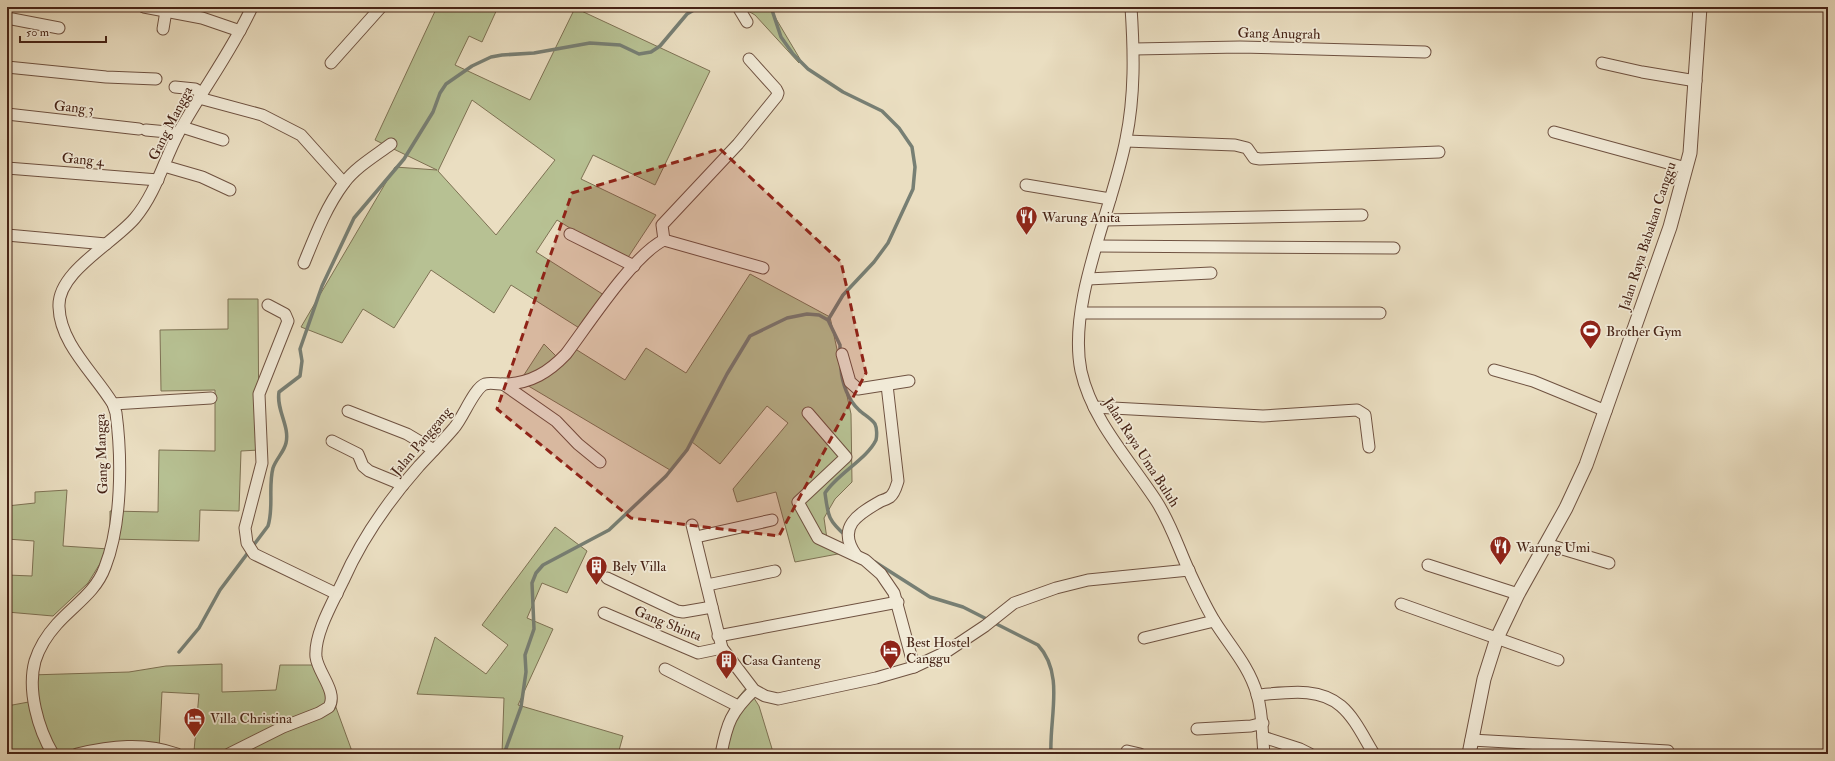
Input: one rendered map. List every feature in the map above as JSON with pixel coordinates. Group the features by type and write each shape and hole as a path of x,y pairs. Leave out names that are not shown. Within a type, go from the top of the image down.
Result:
{"street":[{"path":"144,7 174,10 240,31"},
{"name":"Gang Mangga","path":"53,754 43,736 34,700 33,679 35,660 48,636 56,625 89,594 99,581 105,567 116,520 119,489 118,425 113,404 75,352 60,319 60,294 64,285 71,276 134,219 145,204 158,180 180,130 240,31 252,7"},
{"path":"331,62 381,7"},
{"path":"738,7 746,22"},
{"name":"Jalan Raya Uma Buluh","path":"1131,7 1134,49 1132,102 1126,141 1088,279 1078,350 1085,387 1094,407 1117,446 1157,501 1169,522 1189,570 1214,621 1246,666 1257,695 1263,723 1264,754"},
{"name":"Jalan Raya Babakan Canggu","path":"1469,754 1484,679 1497,638 1518,594 1566,508 1586,465 1670,227 1690,152 1700,7"},
{"path":"163,29 174,10"},
{"path":"7,18 59,28"},
{"name":"Gang Anugrah","path":"1134,49 1240,47 1425,52"},
{"path":"749,59 776,89 778,93 777,96 738,144 662,225 664,240 763,268"},
{"path":"1602,63 1642,72 1696,81"},
{"path":"7,67 106,77 156,79"},
{"path":"175,87 195,89 200,96 262,115 301,135 344,183"},
{"name":"Gang 3","path":"7,114 142,129 180,130 223,140"},
{"path":"1554,132 1686,168"},
{"path":"1126,141 1235,145 1247,148 1254,158 1260,159 1439,152"},
{"path":"304,263 319,227 344,183 364,164 391,144"},
{"path":"164,166 202,177 230,190"},
{"name":"Gang 4","path":"7,168 158,180"},
{"path":"1026,185 1110,199"},
{"path":"1104,220 1362,215"},
{"path":"570,234 634,266"},
{"path":"7,235 106,244"},
{"name":"Jalan Panggang","path":"228,754 283,727 319,713 329,707 332,697 318,666 316,646 319,635 359,547 378,517 403,485 455,427 478,390 485,384 519,383 538,377 555,366 634,266 658,243 664,240"},
{"path":"1097,246 1394,248"},
{"path":"1088,279 1211,273"},
{"path":"268,305 285,314 288,321 258,394 262,463 245,528 247,543 254,554 337,594"},
{"path":"1082,313 1380,313"},
{"path":"842,354 850,382 858,389 909,382"},
{"path":"1494,370 1534,381 1606,411"},
{"path":"503,384 556,421 578,444 600,462"},
{"path":"856,555 850,546 847,530 856,517 889,498 895,491 898,481 887,385"},
{"path":"113,404 211,398"},
{"path":"1094,407 1263,416 1357,410 1365,415 1369,447"},
{"path":"348,411 407,434 434,450"},
{"path":"808,413 846,457 798,502 818,538 856,555 881,574 894,592 898,602 914,667"},
{"path":"332,441 358,454 363,466 369,471 403,485"},
{"path":"696,537 772,520"},
{"path":"692,525 722,648 754,690 765,696 778,699 876,678 914,667 946,652 985,626 1014,603 1021,600 1088,580 1189,570"},
{"path":"1546,544 1609,563"},
{"path":"1428,565 1518,594"},
{"path":"707,585 775,571"},
{"path":"607,578 677,611 683,612 712,607"},
{"path":"718,636 898,602"},
{"path":"1401,604 1558,660"},
{"name":"Gang Shinta","path":"604,613 698,654 722,648"},
{"path":"1144,638 1214,621"},
{"path":"666,669 738,706"},
{"path":"721,754 729,721 738,706 754,690"},
{"path":"1257,695 1310,692 1328,698 1341,706 1349,715 1374,754"},
{"path":"1197,729 1251,726 1263,723"},
{"path":"1263,737 1300,749 1310,754"},
{"path":"1471,740 1668,751"},
{"path":"77,754 98,750 140,746 160,748 177,754"},
{"path":"1127,751 1140,754"}],"highlighted area":[{"path":"720,149 841,262 866,373 779,536 631,518 497,409 572,193"}],"green space":[{"path":"437,7 498,7 482,42 469,36 455,65 530,100 575,8 710,71 655,185 593,155 581,179 656,215 625,262 557,220 536,252 604,295 584,331 511,285 494,313 431,270 394,328 363,309 342,343 301,327 395,167 437,170 375,140","holes":["472,100 555,160 496,235 438,171"]},
{"path":"741,7 771,7 772,12 800,59 799,63 755,15"},
{"path":"750,274 830,317 851,414 852,482 835,499 824,518 827,539 843,553 795,562 776,492 737,502 733,489 788,423 767,406 720,464 692,442 670,470 520,381 544,344 557,357 569,345 625,380 646,348 686,373"},
{"path":"228,299 258,299 259,450 241,451 239,511 200,510 199,541 110,539 110,511 158,512 159,450 215,451 215,390 161,391 160,330 228,329"},
{"path":"67,490 63,546 109,549 88,583 53,616 7,612 7,575 32,576 34,541 7,539 7,506 35,503 35,492"},
{"path":"555,527 587,551 567,593 542,583 527,618 553,629 518,705 623,736 618,754 502,754 504,698 417,694 435,637 486,674 508,645 482,625"},
{"path":"222,664 222,692 276,690 280,665 316,665 334,702 353,754 104,754 104,746 56,754 7,754 7,706 34,701 30,675 129,672 166,666","holes":["162,692 199,694 194,751 159,749"]},
{"path":"747,687 759,706 773,752 718,754 731,706"}],"waterway":[{"path":"179,652 199,628 220,590 268,526 271,512 271,482 273,468 285,446 287,437 285,424 279,405 279,392 300,376 302,361 300,349 322,286 354,218 404,159 433,112 440,93 446,84 472,66 491,57 502,55 534,53 590,43 620,45 639,54 651,52 660,46 687,14 699,7"},
{"path":"771,7 781,37 793,54 808,69 843,92 882,111 899,128 912,147 915,167 913,189 888,243 874,262 843,295 828,320 840,345 840,352"},
{"path":"504,754 521,707 526,672 525,655 534,629 532,583 536,573 543,565 609,530 666,476 687,450 727,374 750,336 787,318 807,314 819,315 828,320"},
{"path":"841,369 844,385 849,396 855,406 874,422 877,432 876,440 872,447 837,479 825,493 830,517 836,526 846,536"},
{"path":"875,562 930,597 963,607 1038,645 1046,657 1051,669 1053,683 1054,697 1051,754"}],"place":[{"name":"Warung Anita","path":"1027,236"},
{"name":"Brother Gym","path":"1590,350"},
{"name":"Warung Umi","path":"1501,566"},
{"name":"Bely Villa","path":"596,586"},
{"name":"Best Hostel Canggu","path":"890,670"},
{"name":"Casa Ganteng","path":"726,680"},
{"name":"Villa Christina","path":"195,738"}]}
